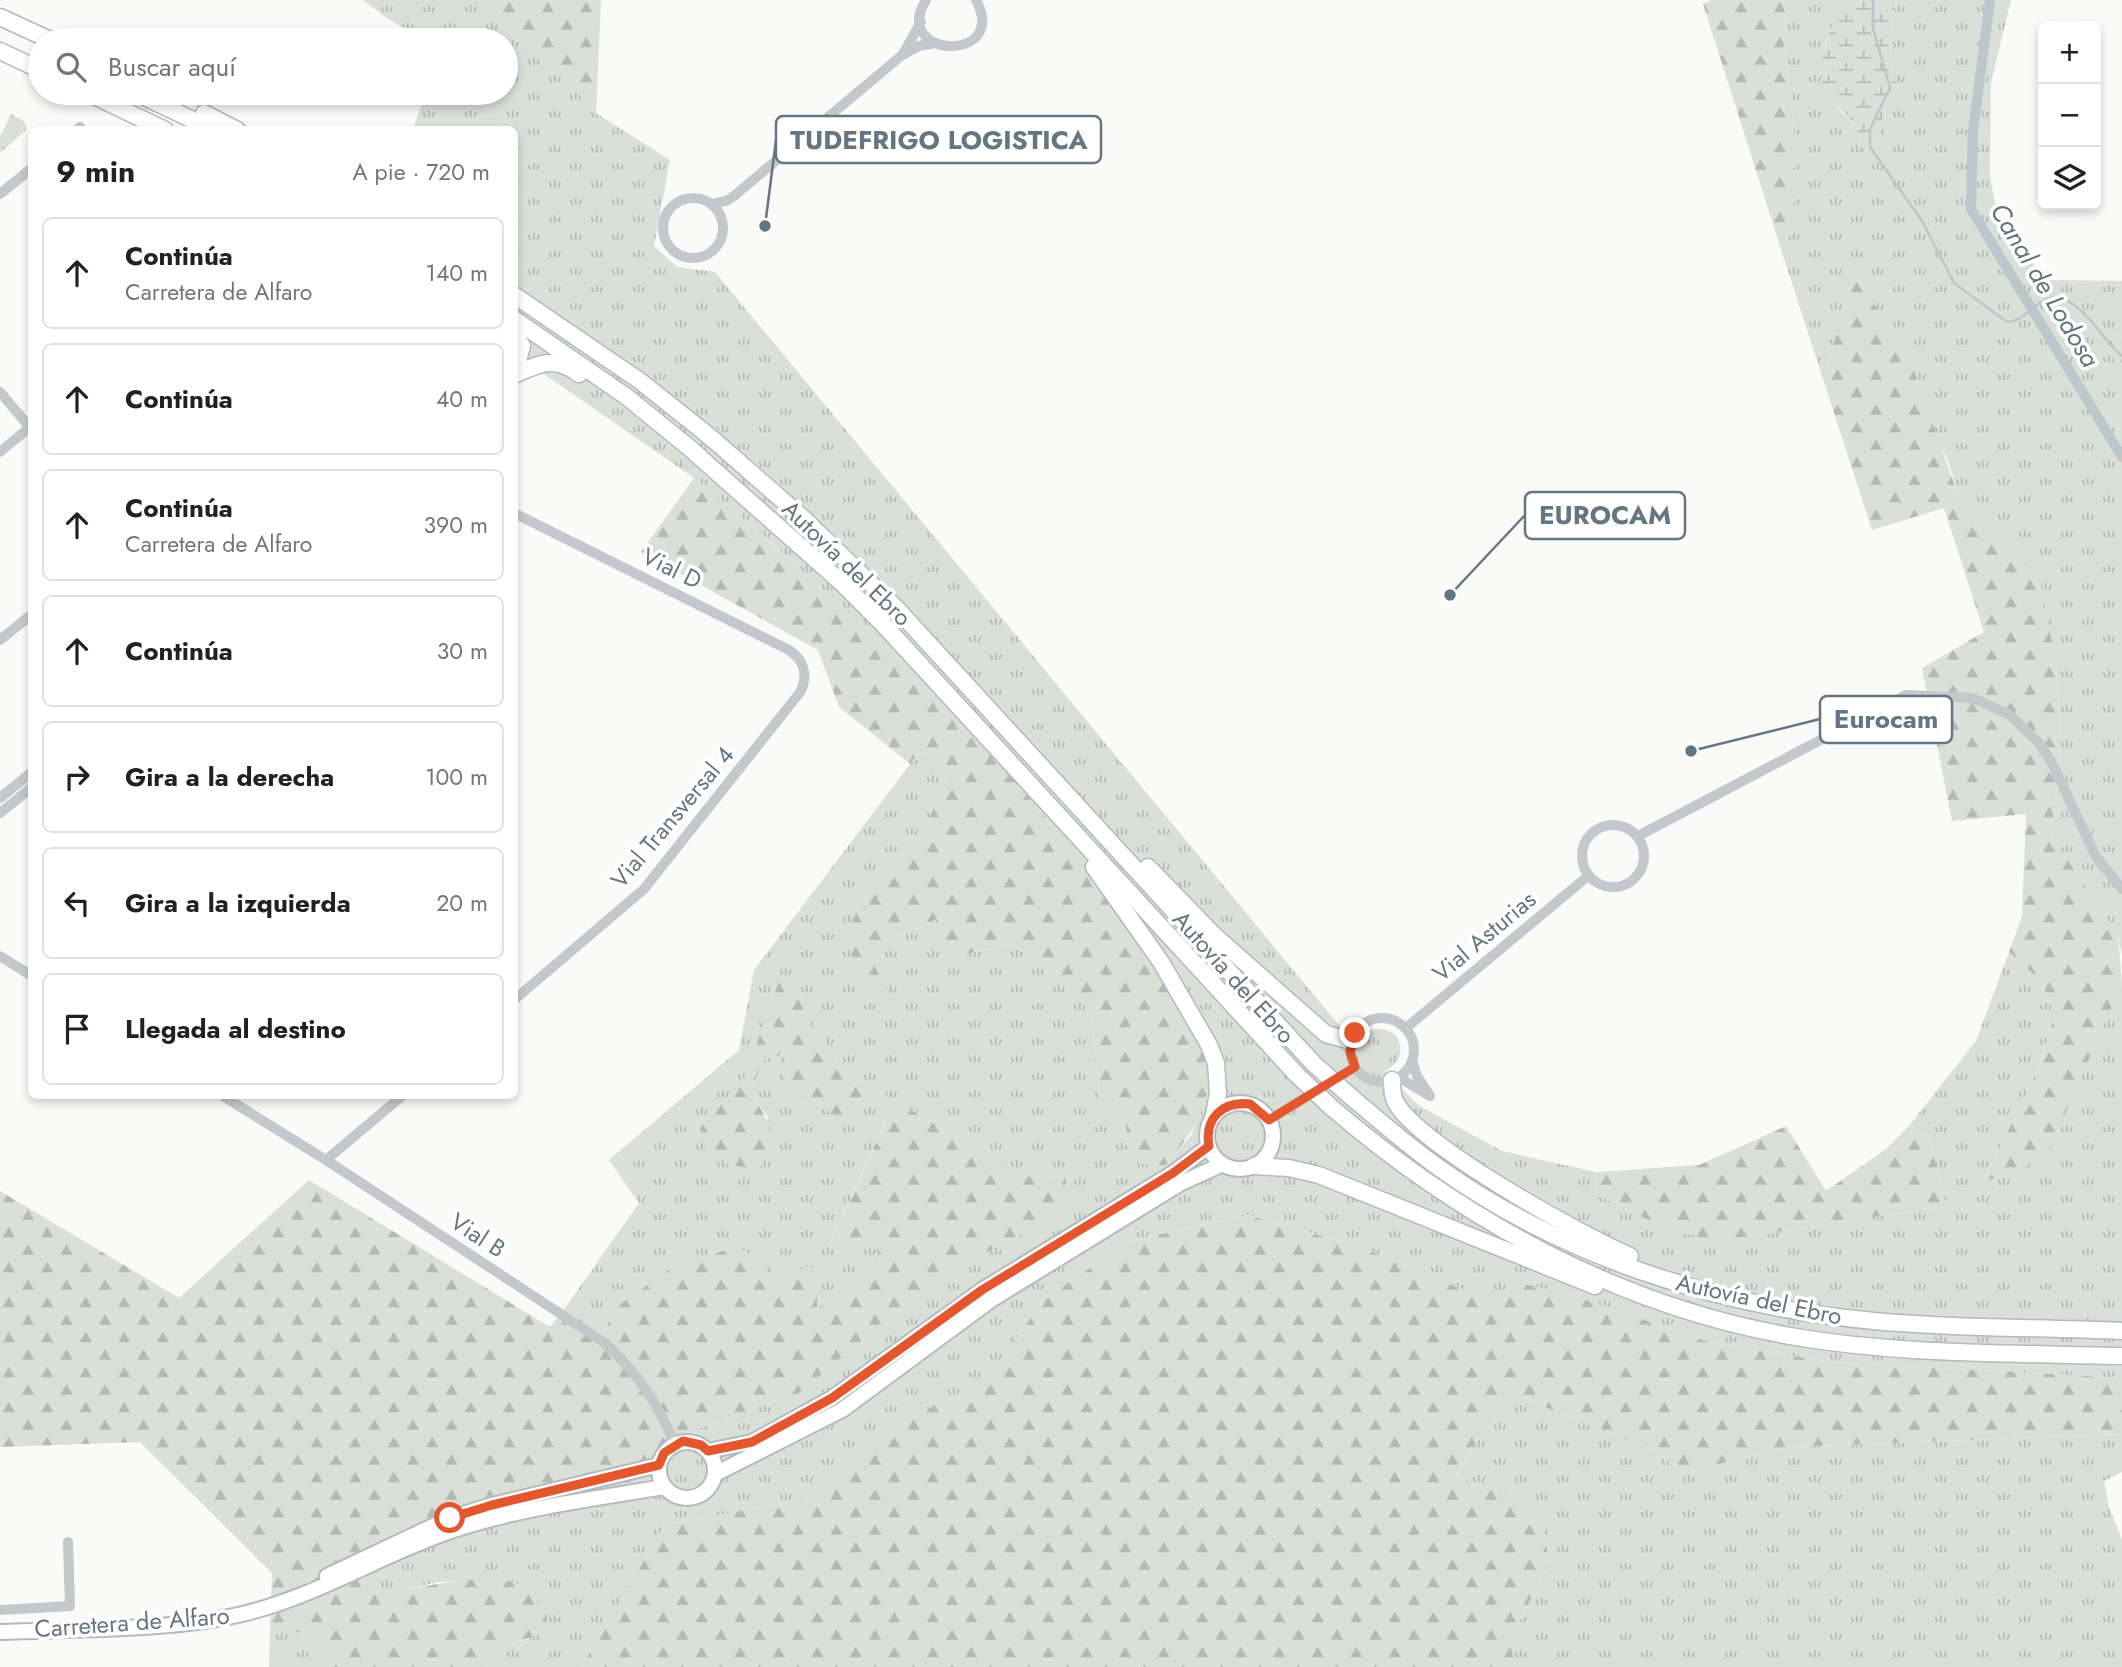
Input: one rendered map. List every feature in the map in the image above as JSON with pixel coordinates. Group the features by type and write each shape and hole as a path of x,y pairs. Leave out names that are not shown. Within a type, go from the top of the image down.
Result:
{"highway":[{"path":"0,16 28,29"},
{"path":"0,28 28,41"},
{"path":"0,51 28,64"},
{"path":"113,105 157,126"},
{"path":"161,105 206,126"},
{"path":"186,105 229,126"},
{"name":"Autovía del Ebro","path":"518,298 610,360 710,437 804,519 897,609 1314,1064 1437,1166 1493,1202 1554,1234 1647,1273 1704,1292 1764,1305 1872,1321 2122,1331"},
{"name":"Autovía del Ebro","path":"518,322 627,397 843,584 1297,1075 1332,1108 1420,1178 1480,1218 1592,1275 1732,1324 1791,1337 1874,1347 2122,1356"},
{"path":"518,340 522,346 518,360"},
{"path":"518,373 538,363 554,361 569,367 660,435 698,456"},
{"path":"1059,784 1127,846 1215,936 1326,1034 1351,1041"},
{"path":"1050,805 1065,832 1099,873 1147,941 1209,1045 1216,1063 1218,1093 1214,1115"},
{"path":"1395,1079 1395,1101 1416,1126 1452,1154 1520,1196 1617,1251 1764,1305"},
{"path":"1254,1166 1289,1168 1319,1175 1586,1283 1682,1317 1732,1324"}],"main road":[{"path":"1230,1104 1250,1104 1269,1120 1272,1144 1264,1159 1254,1166 1230,1169 1209,1146 1209,1125 1214,1115 1230,1104"},
{"path":"708,1451 752,1442 832,1398 982,1290 1173,1173 1209,1146"},
{"path":"715,1474 842,1410 991,1300 1181,1182 1223,1164"},
{"path":"693,1442 708,1451 714,1462 715,1474 708,1489 694,1498 677,1497 664,1487 659,1465 664,1453 675,1444 693,1442"},
{"name":"Carretera de Alfaro","path":"0,1630 236,1610 289,1594 450,1518 492,1505 659,1465"},
{"name":"Carretera de Alfaro","path":"0,1630 166,1623 236,1615 302,1596 451,1531 539,1508 664,1487"}],"street":[{"path":"901,56 921,22 926,0"},
{"path":"921,22 927,37 935,43 956,48 975,36 982,13 976,0"},
{"path":"723,220 712,204 698,197 675,203 663,223 668,246 688,258 711,252 724,232 726,207 734,196 901,56 919,46 935,43"},
{"path":"0,194 28,171"},
{"path":"712,204 734,196"},
{"path":"0,392 28,425"},
{"path":"0,452 28,431"},
{"name":"Vial D","path":"518,515 789,650 799,658 804,669"},
{"path":"0,640 28,617"},
{"name":"Vial Transversal 4","path":"518,997 644,889 801,691 804,669"},
{"path":"1638,836 1906,695 1973,698 1993,705 2024,726 2052,763 2096,857 2122,889"},
{"path":"0,798 28,775"},
{"path":"0,813 28,790"},
{"path":"1616,824 1628,828 1638,836 1644,860 1633,881 1609,888 1597,884 1588,876 1581,853 1593,831 1604,825 1616,824"},
{"name":"Vial Asturias","path":"1406,1028 1588,876"},
{"path":"0,956 28,974"},
{"path":"1372,1019 1391,1020 1406,1028 1412,1039 1412,1061 1417,1076 1430,1096 1395,1079 1372,1080 1355,1067 1350,1052 1351,1041 1362,1024 1372,1019"},
{"path":"1395,1079 1412,1061"},
{"path":"1269,1120 1355,1067"},
{"name":"Vial B","path":"228,1099 326,1160 605,1343 634,1371 657,1404 675,1444"},
{"path":"326,1160 398,1099"},
{"path":"0,1610 70,1606 68,1542"}],"green space":[{"path":"363,0 477,0 515,28 406,28 382,15"},
{"path":"477,0 601,0 596,113 541,52 518,32 518,28 513,28"},
{"path":"1711,0 1785,0 1784,41 1795,138 1795,229 1780,246 1703,4"},
{"path":"1785,0 1838,0 1836,17 1825,44 1836,106 1858,129 1864,152 1880,137 1884,108 1898,93 1890,53 1896,0 2011,0 1991,83 1990,176 2000,230 2049,280 2122,281 2122,338 2115,333 2103,351 2122,365 2122,956 2118,936 2051,835 2061,744 2056,663 2000,533 1960,500 1948,461 1853,271 1824,382 1780,246 1795,229 1795,138 1784,41"},
{"path":"1838,0 1896,0 1890,53 1899,93 1884,108 1880,137 1863,152 1858,131 1826,92 1821,76 1823,56"},
{"path":"518,31 549,58 596,113 670,160 654,246 677,267 715,272 1338,1024 1358,1043 1365,1034 1374,1029 1396,1035 1400,1056 1395,1064 1385,1071 1418,1105 1502,1151 1596,1172 1597,1195 1718,1241 1946,1206 1929,1136 1908,1127 1976,1041 2009,952 2041,981 2055,1014 2039,1067 1984,1180 2095,1041 2122,983 2122,1378 1830,1362 1709,1342 1566,1293 1490,1301 1361,1247 1247,1215 1130,1241 1044,1299 989,1377 885,1432 804,1499 665,1525 581,1667 486,1667 509,1644 530,1639 484,1580 437,1582 389,1595 376,1588 389,1567 459,1534 520,1517 641,1493 678,1497 677,1490 666,1476 691,1431 799,1393 884,1322 967,1262 1035,1228 1065,1207 1065,1178 1022,1176 840,1068 830,1048 807,1022 799,988 763,1034 745,1077 700,1128 769,1119 750,1092 764,1060 782,1055 787,1088 854,1104 879,1103 886,1120 829,1245 874,1240 880,1261 835,1301 817,1309 817,1285 772,1282 618,1306 602,1334 558,1318 639,1203 609,1160 739,1050 754,970 917,755 931,750 946,778 927,824 857,908 847,945 905,1009 886,988 875,967 885,942 947,915 941,945 943,964 966,954 1011,944 1048,961 1091,1013 1100,1097 1126,1124 1127,1147 1166,1165 1192,1134 1208,1081 882,644 777,548 694,478 518,356 518,126 414,126 422,105 518,105"},
{"path":"11,114 24,121 27,129 0,153 0,137"},
{"path":"1853,270 1911,363 1960,500 2000,533 2040,580 2056,663 2061,744 2051,835 2118,936 2122,983 2050,1148 2013,1176 1984,1180 2039,1067 2055,1014 2041,981 2009,952 2022,916 2026,814 1952,821 1922,668 1984,632 1944,508 1872,530 1824,382"},
{"path":"2115,333 2122,338 2122,365 2103,351"},
{"path":"694,478 827,593 957,718 1018,785 1074,853 1126,925 1196,1038 1208,1071 1207,1093 1199,1116 1166,1165 1139,1164 1127,1147 1126,1124 1100,1097 1091,1013 1048,961 1011,944 966,954 942,965 941,945 946,915 885,942 875,967 886,988 906,1010 889,1009 864,983 847,945 857,908 927,824 946,778 931,750 917,755 910,764 839,707 818,650 641,552"},
{"path":"781,975 799,988 807,1022 830,1048 840,1068 1022,1176 1066,1178 1065,1207 1035,1228 967,1262 884,1322 799,1393 691,1431 675,1461 677,1498 641,1493 520,1517 459,1534 389,1567 377,1587 389,1594 477,1579 512,1582 527,1589 547,1611 546,1633 509,1644 486,1667 331,1667 315,1638 296,1632 270,1632 272,1573 140,1442 0,1447 0,1191 179,1298 309,1180 550,1327 562,1312 605,1338 602,1334 618,1306 678,1263 739,1247 765,1266 772,1282 811,1265 817,1285 817,1308 835,1301 880,1261 874,1240 829,1246 886,1121 879,1104 854,1104 839,1117 787,1088 781,1055 764,1060 750,1092 766,1120 770,1139 758,1170 728,1164 704,1147 700,1128 745,1077"},
{"path":"1786,1126 1826,1191 1886,1149 1908,1127 1929,1136 1946,1206 1718,1241 1671,1231 1597,1195 1596,1172 1699,1165"},
{"path":"1247,1215 1361,1247 1490,1301 1518,1283 1566,1293 1709,1342 1830,1362 2122,1378 2122,1434 1789,1447 1682,1473 1658,1452 1512,1394 1483,1430 1456,1477 1540,1508 1549,1562 1510,1641 1515,1667 581,1667 665,1525 804,1499 885,1432 989,1377 1044,1299 1130,1241"},
{"path":"1512,1394 1658,1452 1682,1473 1789,1447 2122,1434 2122,1472 2104,1481 2109,1507 2122,1540 2122,1667 1515,1667 1510,1641 1549,1562 1456,1478 1483,1430"},
{"path":"270,1632 296,1632 315,1638 331,1667 269,1667"}],"waterway":[{"path":"1873,0 1873,28 1890,88 1870,129 1870,147 1922,221 1954,283 2007,322 2019,319 2050,298 2070,302 2122,356"},
{"name":"Canal de Lodosa","path":"1990,0 1973,131 1971,209 2122,457"}],"tunnel":[{"path":"686,469 718,429"}],"place":[{"name":"TUDEFRIGO LOGISTICA","path":"765,226"},
{"name":"EUROCAM","path":"1450,595"},
{"name":"Eurocam","path":"1691,751"}],"route":[{"path":"450,1518 492,1505 659,1465 664,1453 683,1441 701,1445 708,1451 752,1442 832,1398 982,1290 1173,1173 1209,1146 1209,1125 1220,1110 1230,1104 1250,1104 1262,1111 1269,1120 1355,1067 1350,1052 1355,1033"}]}
